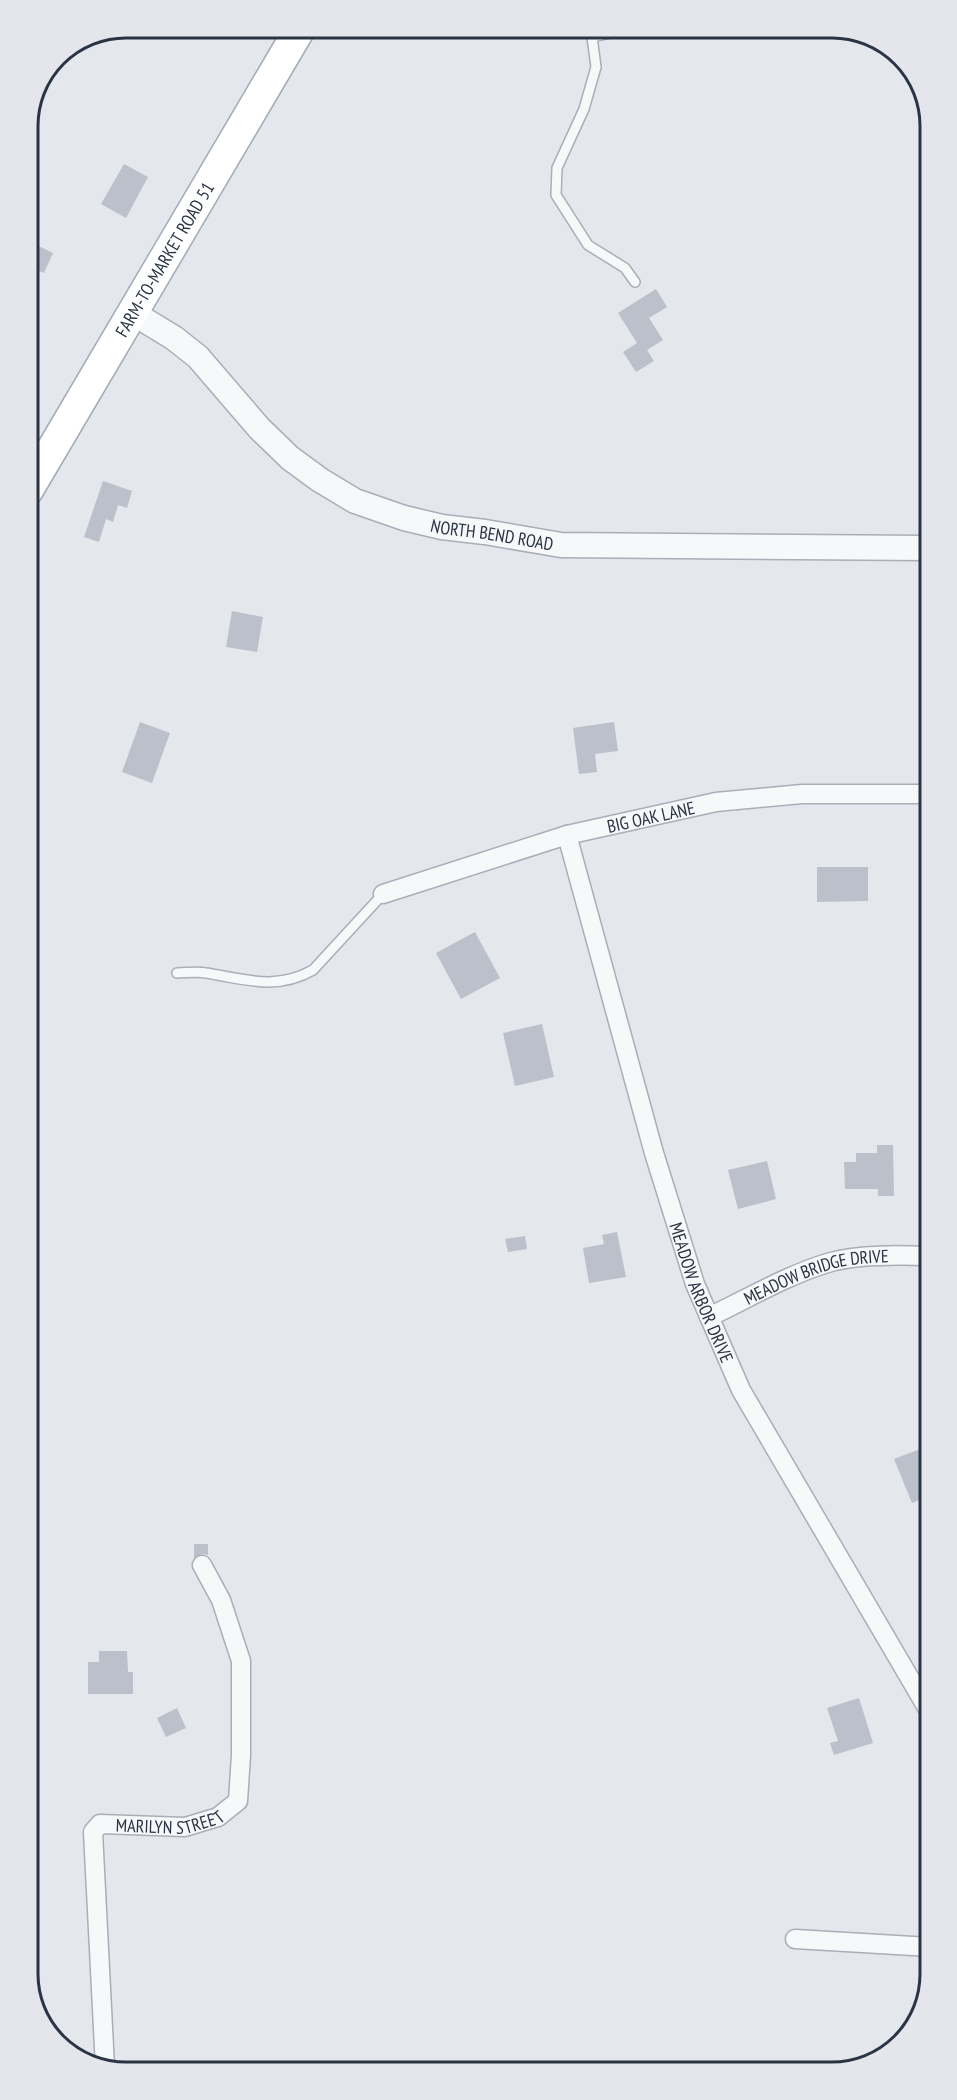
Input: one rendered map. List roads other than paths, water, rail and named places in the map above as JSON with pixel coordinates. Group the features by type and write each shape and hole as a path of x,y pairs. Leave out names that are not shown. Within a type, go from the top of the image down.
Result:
{"main road":[{"name":"FARM-TO-MARKET ROAD 51","path":"38,473 295,38"}],"street":[{"name":"NORTH BEND ROAD","path":"133,313 174,338 198,357 259,428 290,458 355,501 404,518 442,527 561,545 920,548"},
{"name":"BIG OAK LANE","path":"383,894 567,836 716,802 802,794 920,794"},
{"name":"MEADOW ARBOR DRIVE","path":"567,836 654,1153 695,1284 741,1390 920,1696"},
{"name":"MEADOW BRIDGE DRIVE","path":"709,1317 787,1279 832,1262 894,1255 920,1256"},
{"name":"MARILYN STREET","path":"105,2060 93,1832 100,1824 185,1827 218,1817 238,1801 241,1755 241,1661 221,1600 202,1565"},
{"path":"795,1939 920,1946"}],"lane":[{"path":"592,38 596,67 584,110 557,168 556,195 588,245 625,268 635,282"},
{"path":"177,973 203,972 265,983 298,978 313,970 383,894"}]}
